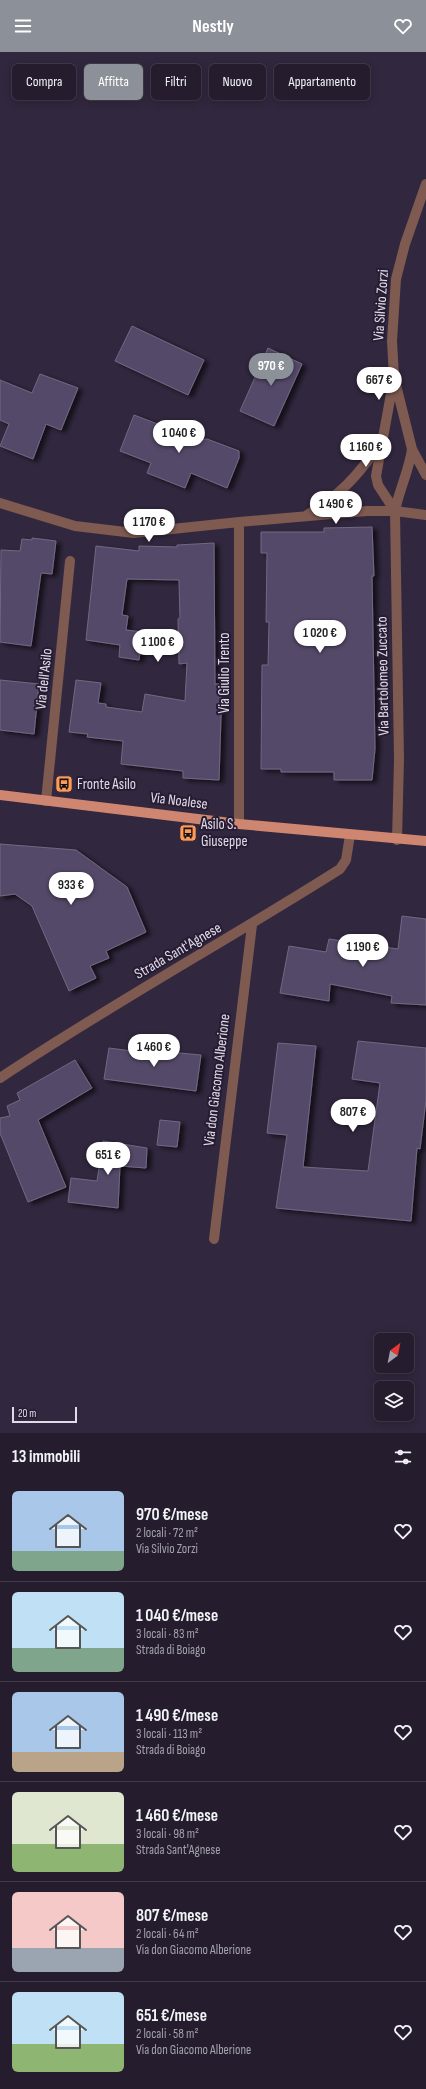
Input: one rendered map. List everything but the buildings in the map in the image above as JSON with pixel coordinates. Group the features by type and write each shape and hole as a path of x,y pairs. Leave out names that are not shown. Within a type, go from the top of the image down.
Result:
{"main road":[{"name":"Via Noalese","path":"0,795 239,824 397,840 426,841"}],"street":[{"name":"Via Silvio Zorzi","path":"426,184 405,244 396,279 392,315 394,377 412,449 426,475"},
{"path":"394,377 376,476 378,485 395,512"},
{"path":"304,516 322,506 354,478 371,458 385,430"},
{"path":"367,511 387,500 400,488 408,473 412,449"},
{"name":"Via Bartolomeo Zuccato","path":"397,840 399,759 395,512 400,488"},
{"path":"0,503 75,526 134,533 367,511 426,515"},
{"name":"Via Giulio Trento","path":"239,522 239,824"},
{"name":"Via dell'Asilo","path":"46,801 70,561"},
{"name":"Strada Sant'Agnese","path":"0,1078 62,1037 252,925 340,869 346,860 350,835"},
{"name":"Via don Giacomo Alberione","path":"214,1239 252,925"}],"place":[{"name":"Fronte Asilo","path":"64,784"},
{"name":"Asilo S. Giuseppe","path":"188,833"}]}
